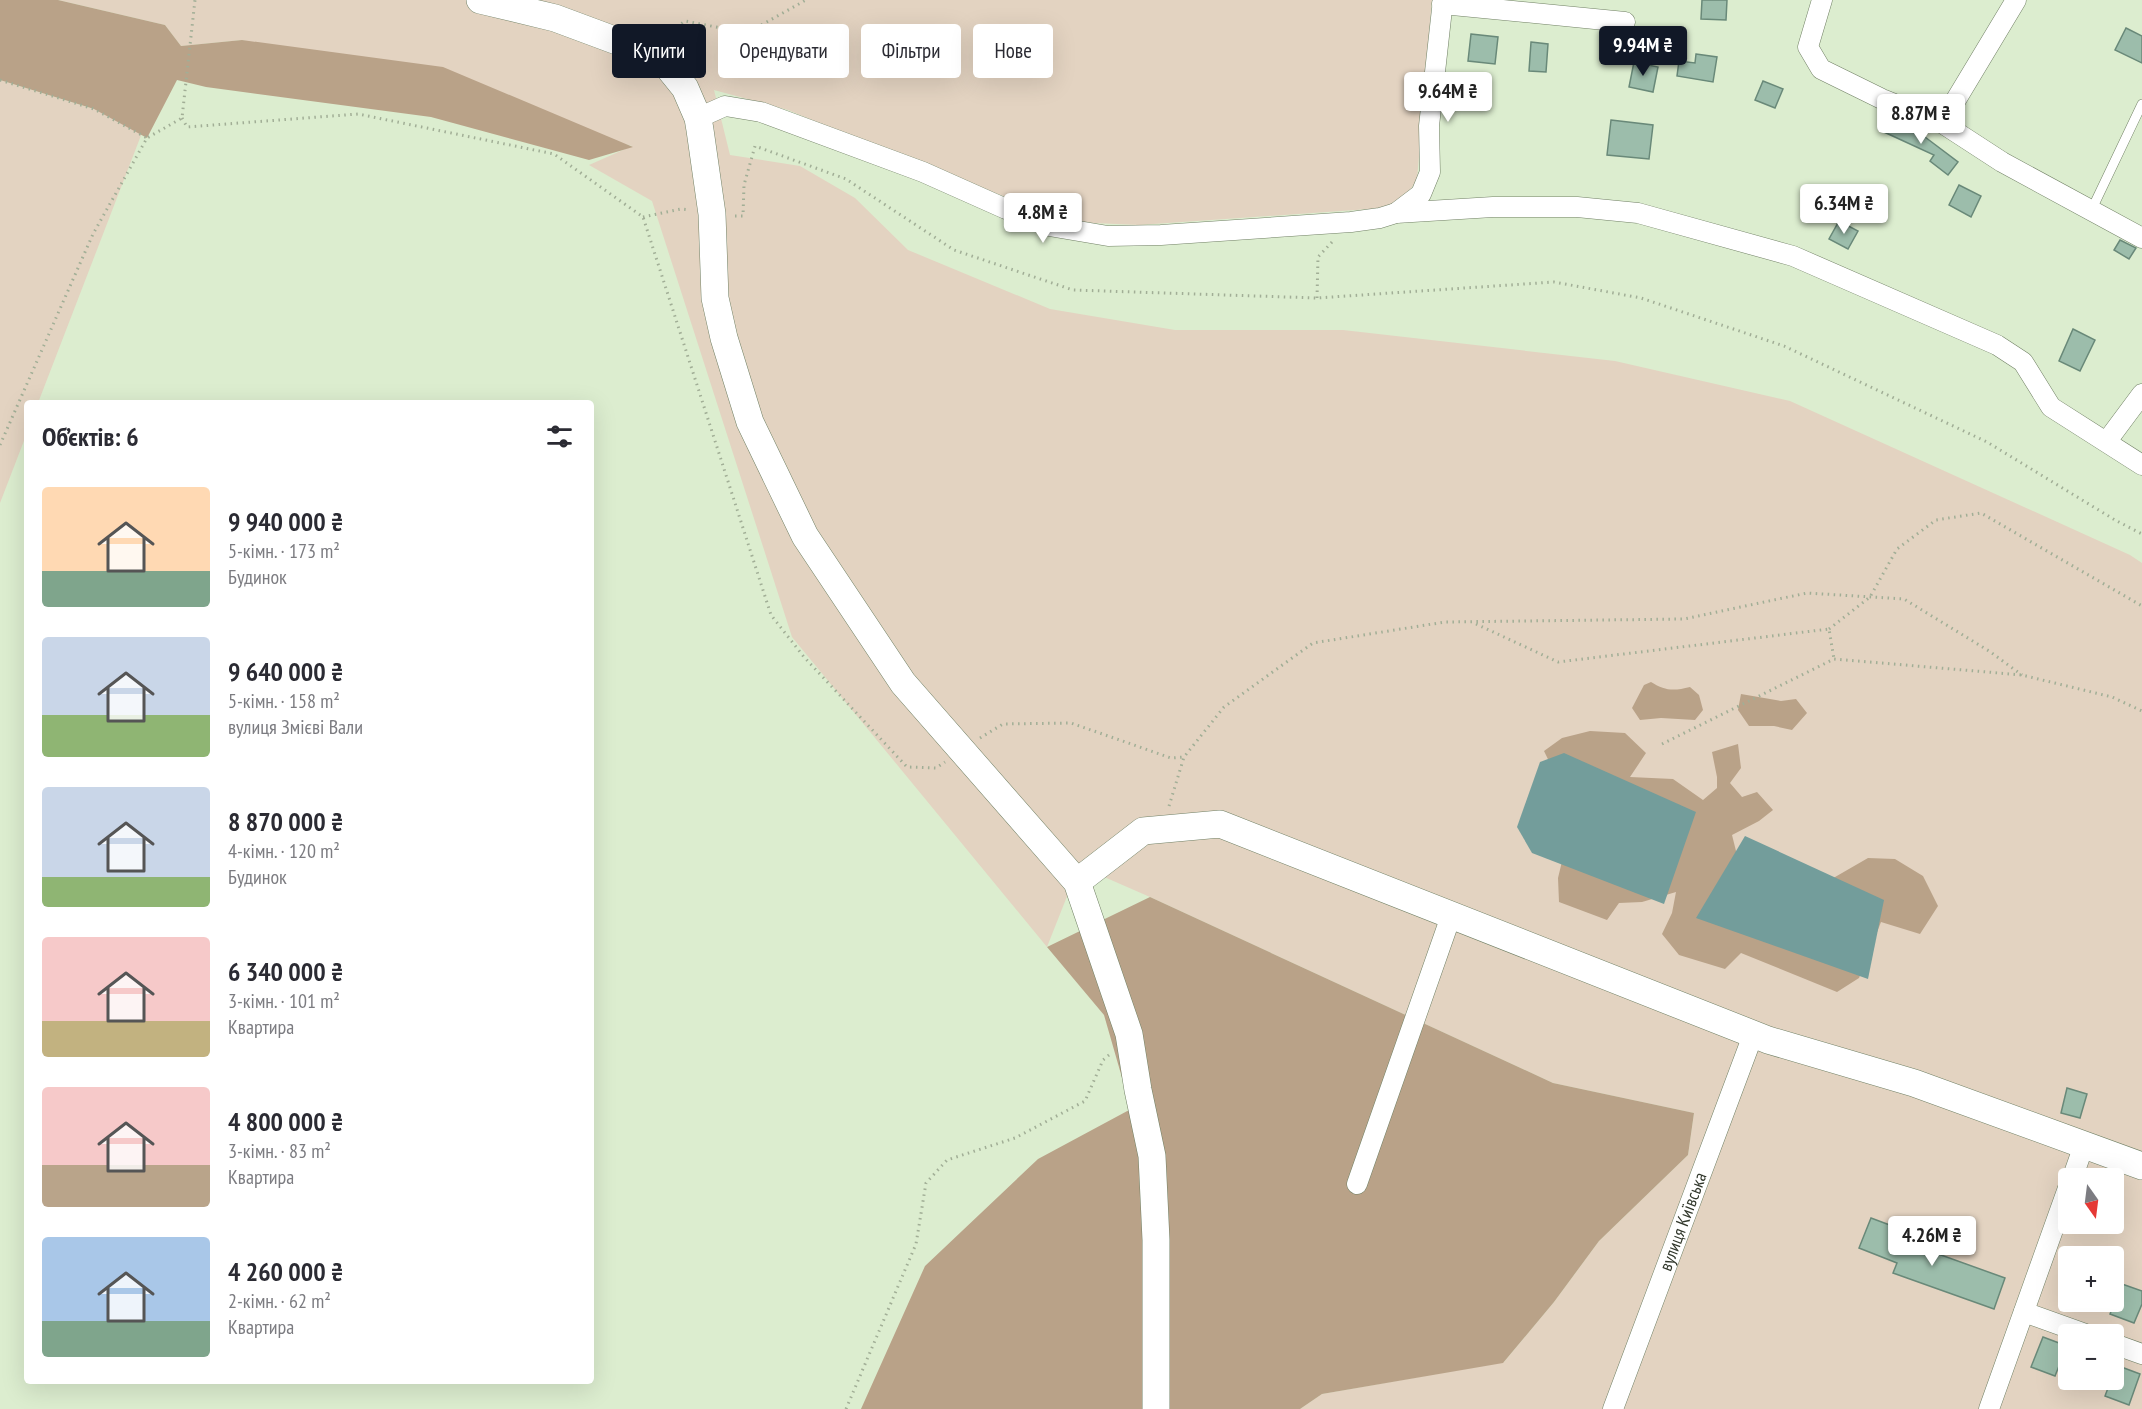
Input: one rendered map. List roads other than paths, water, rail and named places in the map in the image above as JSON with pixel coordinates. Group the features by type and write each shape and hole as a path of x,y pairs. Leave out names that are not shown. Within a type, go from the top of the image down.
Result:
{"street":[{"path":"480,0 555,18 633,46 668,67 685,88 698,118 711,214 716,298 724,338 750,422 805,536 903,683 1077,882 1129,1034 1152,1156 1156,1240 1156,1409"},
{"path":"1822,0 1808,46 1821,69 1882,99 1942,123 2002,162 2142,238"},
{"path":"1942,123 2016,0"},
{"path":"1396,213 1421,194 1430,172 1429,126 1442,2 1625,22"},
{"path":"698,118 725,106 761,112 923,172 1006,210 1049,226 1108,236 1161,235 1351,222 1396,213 1493,207 1577,207 1638,213 1793,256 1997,345 2023,362 2051,407 2142,465"},
{"path":"2107,441 2142,394"},
{"path":"1077,882 1143,831 1220,824 1754,1035 1914,1083 2142,1166"},
{"path":"1357,1184 1451,916"},
{"name":"вулиця Київська","path":"1613,1409 1754,1035"},
{"path":"2076,1168 2084,1145"},
{"path":"1989,1409 2058,1216"},
{"path":"2024,1312 2058,1324"},
{"path":"2124,1348 2142,1354"}],"lane":[{"path":"2091,211 2142,104"}],"water":[{"path":"1564,753 1696,812 1664,904 1532,853 1517,827 1540,762"},
{"path":"1745,836 1884,900 1868,979 1696,918"}]}
